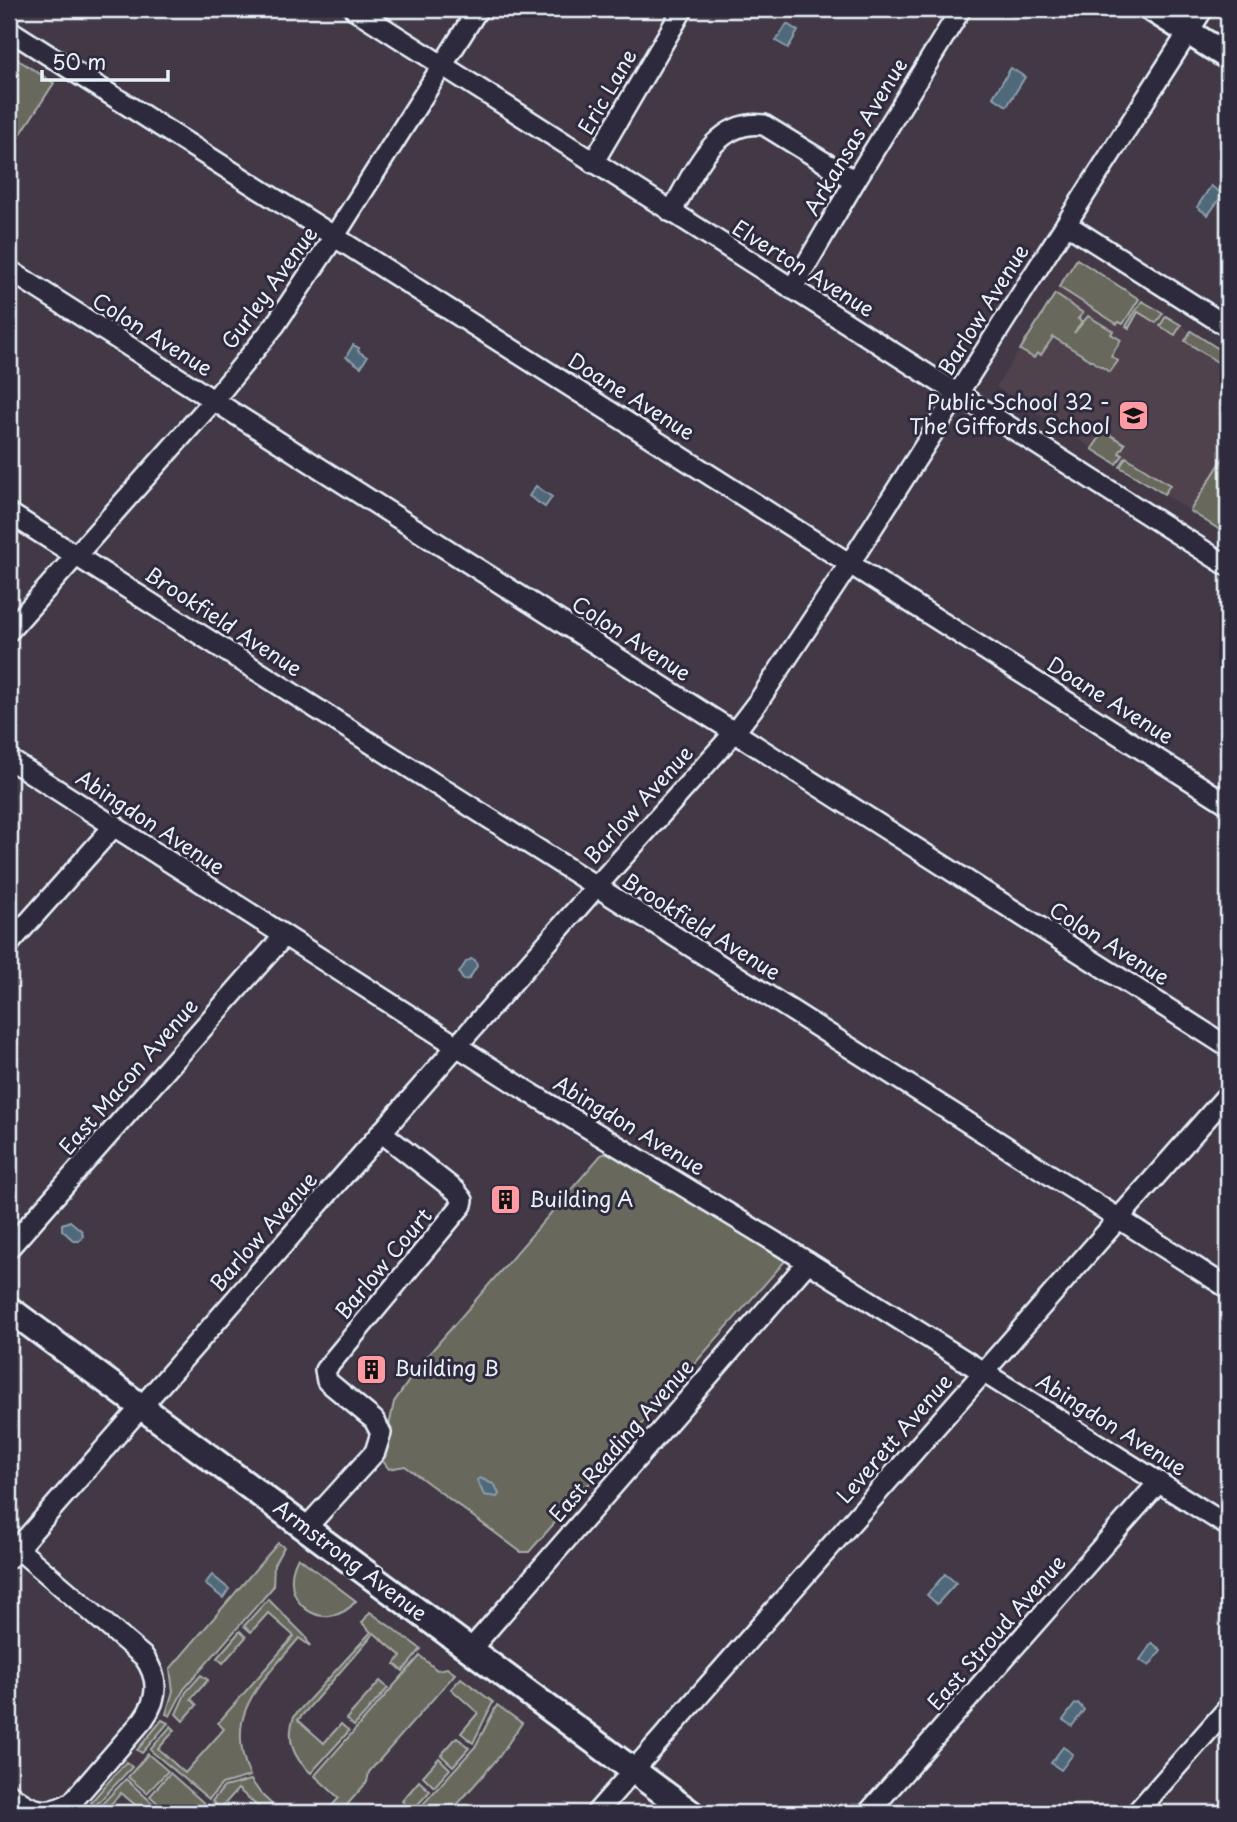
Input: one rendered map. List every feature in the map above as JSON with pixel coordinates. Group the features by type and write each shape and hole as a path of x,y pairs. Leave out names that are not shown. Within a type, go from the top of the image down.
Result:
{"street":[{"name":"Elverton Avenue","path":"354,9 1228,566"},
{"name":"Gurley Avenue","path":"9,631 214,400 275,325 478,9"},
{"name":"Eric Lane","path":"593,163 683,9"},
{"name":"Arkansas Avenue","path":"792,289 961,9"},
{"path":"1152,9 1228,57"},
{"name":"Barlow Avenue","path":"13,1553 734,733 760,699 850,563 1203,9"},
{"name":"Doane Avenue","path":"9,30 1228,804"},
{"path":"671,212 708,151 734,128 749,123 764,125 855,181"},
{"path":"1066,224 1228,327"},
{"name":"Colon Avenue","path":"9,270 1228,1047"},
{"name":"Brookfield Avenue","path":"9,513 1228,1288"},
{"name":"Abingdon Avenue","path":"9,759 457,1045 1228,1526"},
{"path":"9,944 115,825"},
{"name":"East Macon Avenue","path":"9,1248 284,936"},
{"name":"Leverett Avenue","path":"596,1813 1228,1094"},
{"name":"Barlow Court","path":"306,1528 375,1452 381,1433 374,1420 327,1381 325,1370 460,1210 463,1200 456,1191 381,1132"},
{"name":"East Reading Avenue","path":"470,1650 808,1262"},
{"name":"Armstrong Avenue","path":"9,1309 691,1813"},
{"name":"East Stroud Avenue","path":"868,1813 1159,1482"},
{"path":"9,1793 22,1805 35,1810 50,1811 72,1802 151,1709 156,1696 152,1668 144,1657 13,1553"},
{"path":"1136,1813 1228,1708"}],"shaded area":[{"name":"Public School 32 - The Giffords School","path":"1077,259 1228,355 1228,535 996,387"}],"green space":[{"path":"9,54 54,83 9,152"},
{"path":"1077,259 1139,299 1123,324 1117,324 1059,287"},
{"path":"1055,294 1083,313 1078,319 1082,321 1074,333 1088,316 1113,331 1111,334 1121,340 1111,356 1118,361 1110,372 1053,337 1041,355 1037,353 1034,358 1020,350"},
{"path":"1142,301 1163,313 1156,323 1138,312 1129,328 1126,326"},
{"path":"1166,316 1181,325 1175,335 1160,326"},
{"path":"1191,331 1228,355 1228,369 1185,341"},
{"path":"1104,431 1125,444 1119,453 1123,455 1116,464 1092,449"},
{"path":"1226,454 1228,455 1228,535 1190,511"},
{"path":"1126,457 1170,485 1164,494 1120,467"},
{"path":"609,1152 785,1261 529,1552 521,1552 405,1466 389,1469 382,1460 394,1402 422,1362 601,1155"},
{"path":"278,1543 284,1547 274,1564 273,1587 184,1689 170,1716 166,1714 173,1691 170,1669"},
{"path":"298,1557 356,1601 344,1612 330,1616 318,1615 306,1609 293,1588 292,1573"},
{"path":"268,1599 305,1636 310,1646 299,1638 250,1700 243,1716 241,1734 243,1754 250,1776 222,1784 209,1799 150,1750 171,1726 175,1730 158,1749 185,1773 224,1729 218,1723 294,1636 268,1613 251,1632 244,1626"},
{"path":"370,1612 421,1649 403,1671 395,1664 401,1656 374,1633 298,1720 324,1743 341,1724 349,1731 311,1773 293,1748 291,1732 294,1716 371,1632 362,1623"},
{"path":"240,1631 246,1637 223,1663 217,1658"},
{"path":"420,1656 437,1670 447,1668 455,1674 369,1772 367,1782 340,1813 325,1813 339,1798 315,1776 316,1774"},
{"path":"201,1675 208,1680 191,1699 197,1705 183,1721 176,1714 186,1692"},
{"path":"461,1678 493,1702 473,1743 461,1733 478,1713 451,1689"},
{"path":"380,1681 388,1688 354,1726 346,1719"},
{"path":"497,1705 522,1723 499,1757 450,1813 415,1813 475,1747"},
{"path":"162,1720 168,1723 142,1753 137,1750"},
{"path":"457,1737 469,1748 453,1766 441,1755"},
{"path":"148,1754 168,1771 147,1793 128,1777"},
{"path":"439,1758 450,1769 434,1787 423,1776"},
{"path":"126,1762 132,1767 95,1806 91,1802"},
{"path":"170,1773 205,1804 197,1813 168,1813 150,1796"},
{"path":"126,1779 163,1813 145,1813 121,1793 103,1813 98,1808"},
{"path":"251,1780 277,1809 274,1813 265,1813 238,1789 220,1809 212,1801 224,1787"},
{"path":"419,1781 430,1791 410,1813 397,1813 405,1804 402,1801"}],"water":[{"path":"787,24 798,31 788,48 776,41"},
{"path":"1011,68 1025,77 1007,106 993,97"},
{"path":"1211,186 1223,194 1208,215 1197,207"},
{"path":"353,345 367,357 361,367 346,357"},
{"path":"536,486 552,497 545,507 529,496"},
{"path":"471,959 475,960 477,966 469,979 463,980 459,973"},
{"path":"70,1221 82,1231 83,1236 79,1241 74,1241 62,1230 62,1224"},
{"path":"480,1478 495,1485 499,1494 497,1497 484,1495 477,1480"},
{"path":"945,1574 956,1583 937,1604 927,1595"},
{"path":"212,1575 229,1589 223,1598 205,1584"},
{"path":"1152,1643 1161,1650 1149,1666 1140,1660"},
{"path":"1078,1703 1084,1710 1072,1726 1063,1720"},
{"path":"1063,1747 1073,1754 1061,1770 1051,1763"}],"place":[{"name":"Public School 32 - The Giffords School","path":"1133,415"},
{"name":"Building A","path":"506,1200"},
{"name":"Building B","path":"371,1369"}]}
